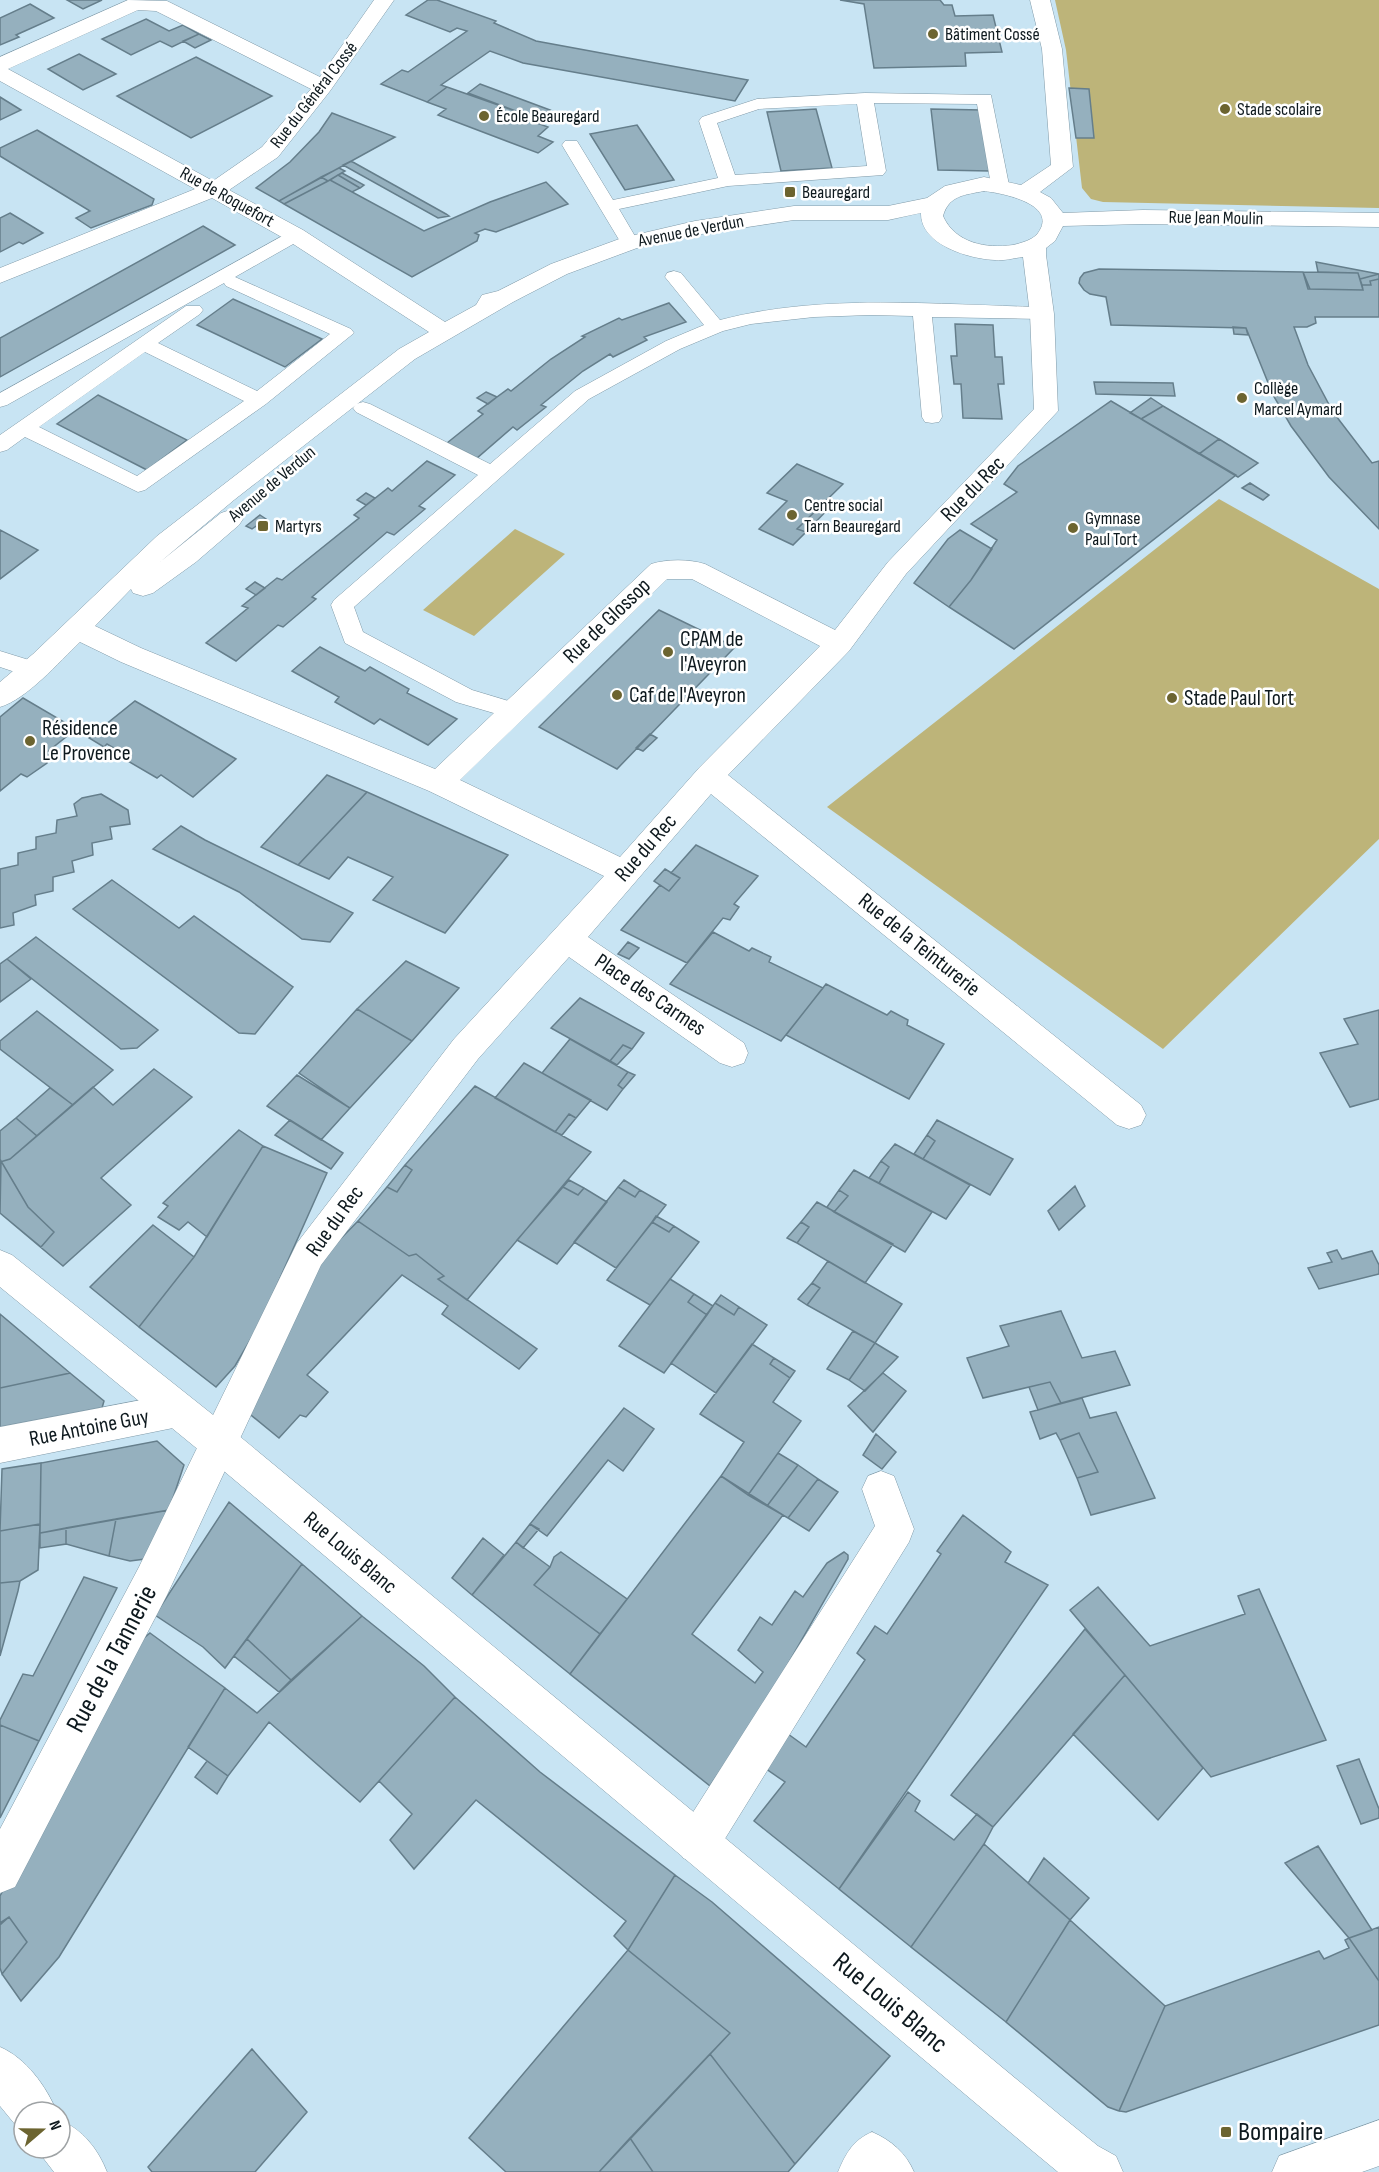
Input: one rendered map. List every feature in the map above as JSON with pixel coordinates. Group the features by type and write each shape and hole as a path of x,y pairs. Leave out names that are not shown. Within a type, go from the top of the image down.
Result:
{"street":[{"name":"Rue du Général Cossé","path":"0,276 215,189 270,152 323,87 384,0"},
{"path":"1034,257 1052,230 1053,220 1049,210 1039,200 1025,192 1062,167 1052,49 1040,0"},
{"path":"0,65 135,4 160,5 323,87"},
{"name":"Rue de Roquefort","path":"0,73 215,189 295,235 446,333"},
{"name":"Avenue de Verdun","path":"0,697 18,684 165,543 407,354 484,309 496,306 505,297 559,269 630,243 695,228 794,213 888,213 934,204 954,190 984,184 1000,185 1025,192"},
{"path":"934,204 931,220 936,229"},
{"name":"Avenue de Verdun","path":"888,213 936,229 946,239 961,247 1034,257"},
{"name":"Rue Jean Moulin","path":"1053,220 1143,218 1379,220"},
{"name":"Rue du Rec","path":"219,1443 309,1254 466,1048 567,939 710,776 839,644 897,568 1046,411 1041,313 1034,257"},
{"name":"Avenue de Verdun","path":"81,623 105,615 187,556 363,408 446,333"},
{"name":"Rue de Glossop","path":"439,783 660,570 696,570 839,644"},
{"path":"81,623 131,655 439,783 624,873"},
{"name":"Avenue de Verdun","path":"7,668 50,652"},
{"name":"Rue de la Teinturerie","path":"710,776 1129,1115"},
{"name":"Place des Carmes","path":"567,939 732,1053"},
{"name":"Rue Louis Blanc","path":"0,1266 219,1443 1090,2169"},
{"name":"Rue Antoine Guy","path":"0,1445 178,1410"},
{"name":"Rue de la Tannerie","path":"0,1872 153,1581 219,1443"},
{"path":"698,1843 895,1530 881,1489"},
{"path":"0,2070 24,2100"},
{"path":"1295,2172 1379,2143"},
{"path":"72,2158 84,2172"}],"lane":[{"path":"728,181 708,121 757,104 865,98 985,99 1000,185"},
{"path":"608,206 728,181 877,171 865,98"},
{"path":"571,145 630,243"},
{"path":"0,400 295,235"},
{"path":"0,445 233,282 250,260"},
{"path":"674,277 716,327"},
{"path":"24,429 138,485 259,400 344,333 233,282"},
{"path":"514,711 464,696 353,637 342,604 582,395 630,367 716,327 750,318 814,311 870,309 1041,313"},
{"path":"922,311 932,417"},
{"path":"144,344 259,400"},
{"path":"363,408 493,474"},
{"path":"857,2172 872,2151 895,2172"}],"shaded area":[{"name":"Stade scolaire","path":"1055,0 1379,0 1379,208 1103,202 1091,199 1082,188 1066,50"},
{"name":"Stade Paul Tort","path":"1219,499 1379,589 1379,839 1163,1049 827,807"},
{"path":"515,529 565,554 474,636 423,610"}],"building":[{"path":"67,0 102,0 83,9"},
{"path":"428,0 437,0 496,21 494,23 536,41 748,80 735,101 523,63 490,51 441,85 447,87 427,102 381,84 402,70 408,72 467,31 457,28 450,32 406,15"},
{"name":"Bâtiment Cossé","path":"840,0 940,0 944,5 952,5 955,16 993,15 1002,52 965,53 966,66 874,68 864,4"},
{"path":"30,4 54,18 0,45 0,18"},
{"path":"146,19 169,31 183,25 199,34 172,47 160,41 131,55 102,39"},
{"path":"199,34 211,40 195,48 183,41"},
{"path":"79,54 116,74 83,90 48,69"},
{"path":"196,57 272,96 191,138 117,96"},
{"path":"480,84 550,110 537,119 468,93"},
{"path":"447,87 541,120 537,123 548,127 538,136 553,142 538,153 438,115 446,109 427,102"},
{"path":"1069,88 1089,89 1094,138 1076,138"},
{"path":"0,97 21,110 0,120"},
{"path":"816,109 832,168 781,171 767,112"},
{"path":"931,109 982,110 990,171 938,170"},
{"path":"332,113 395,137 279,201 256,188 290,162 319,132"},
{"path":"637,125 674,180 625,190 590,134"},
{"path":"37,130 154,199 152,205 91,228 76,218 90,211 0,156 0,148"},
{"path":"351,161 449,216 438,218 343,165"},
{"path":"339,168 345,171 328,181 321,177"},
{"path":"342,173 364,185 360,188 338,175"},
{"path":"338,175 360,188 352,192 330,180"},
{"path":"321,177 328,181 284,204 279,201"},
{"path":"330,180 424,231 490,202 546,182 568,204 496,232 485,229 475,233 479,235 477,241 412,277 284,204"},
{"path":"10,213 43,233 23,244 19,242 0,252 0,218"},
{"path":"203,226 235,245 0,377 0,338"},
{"path":"1316,262 1379,274 1360,279 1358,273 1318,272"},
{"path":"1099,269 1303,272 1310,289 1363,290 1362,285 1371,285 1370,281 1379,279 1379,317 1315,317 1316,323 1307,327 1294,327 1308,365 1333,412 1372,463 1379,461 1379,529 1329,477 1291,426 1273,395 1246,328 1111,325 1106,297 1090,294 1079,283 1084,273"},
{"path":"1303,272 1358,273 1363,290 1308,289"},
{"path":"1379,274 1379,279 1370,281 1371,285 1362,285 1360,279"},
{"path":"233,299 322,339 285,367 197,325"},
{"path":"669,303 686,322 644,337 647,340 613,357 610,354 583,371 541,405 546,407 517,430 513,427 477,458 447,443 483,414 478,411 508,389 511,391 551,359 585,337 582,336 619,318 622,320"},
{"path":"955,324 993,325 995,357 1002,357 1004,384 998,384 1002,419 963,418 961,384 954,384 951,356 957,356"},
{"path":"1233,327 1246,328 1248,335 1234,334"},
{"path":"1094,382 1173,383 1175,396 1096,394"},
{"path":"486,392 497,397 488,404 477,398"},
{"path":"98,395 187,440 147,470 57,424"},
{"path":"1151,398 1163,406 1141,419 1130,413"},
{"name":"Gymnase Paul Tort","path":"1111,401 1236,475 1014,649 949,607 971,580 997,540 971,524 1017,492 1004,484 1018,466"},
{"path":"1163,406 1219,439 1199,454 1141,419"},
{"path":"1219,439 1258,463 1238,477 1199,454"},
{"path":"427,461 455,475 419,506 425,509 394,535 387,532 312,597 316,599 283,627 278,625 236,661 206,643 248,608 242,606 277,578 282,580 359,518 354,515 388,488 392,491"},
{"name":"Centre social Tarn Beauregard","path":"797,464 843,484 797,529 806,532 793,545 759,529 787,501 767,493"},
{"path":"1250,483 1269,495 1263,500 1242,488"},
{"path":"366,493 375,498 366,505 357,500"},
{"path":"826,501 833,504 806,532 797,529"},
{"path":"260,515 266,519 252,529 246,526"},
{"path":"0,530 38,550 0,579"},
{"path":"960,530 992,549 949,607 914,583 948,539"},
{"path":"255,582 265,588 256,595 246,589"},
{"path":"659,610 735,647 617,769 539,727"},
{"path":"320,647 365,671 370,667 409,689 407,693 457,719 428,745 380,719 374,724 335,702 339,697 292,671"},
{"name":"Résidence Le Provence","path":"23,698 76,729 46,753 52,757 47,763 27,777 21,774 0,791 0,717"},
{"path":"135,701 236,759 193,797 161,775 157,778 121,757 124,754 107,744 104,747 89,738"},
{"path":"650,734 657,738 643,751 636,748"},
{"path":"327,775 367,792 298,865 261,847"},
{"path":"367,792 508,855 445,933 373,900 393,877 348,857 329,879 298,865"},
{"path":"101,794 128,810 130,824 110,827 112,839 92,843 93,855 72,861 74,872 53,877 53,891 35,895 36,905 13,913 14,925 0,928 0,869 18,865 18,853 36,849 36,837 56,833 57,820 77,816 74,804 82,798"},
{"path":"181,826 353,913 330,942 302,939 239,892 153,849"},
{"path":"696,845 758,876 734,904 739,907 730,920 723,918 687,963 621,930 660,885 669,891 680,878 671,873"},
{"path":"665,869 680,878 669,891 654,881"},
{"path":"112,880 179,928 194,916 293,987 255,1034 239,1033 73,909"},
{"path":"713,932 749,951 752,948 771,957 769,962 823,988 781,1041 670,984"},
{"path":"36,937 158,1030 137,1048 121,1049 7,959"},
{"path":"628,942 639,948 629,959 618,954"},
{"path":"7,959 31,979 0,1002 0,964"},
{"path":"406,961 459,988 412,1041 357,1009"},
{"path":"826,984 887,1015 891,1011 908,1020 907,1025 944,1044 909,1099 786,1035"},
{"path":"580,998 644,1033 632,1049 623,1045 610,1061 551,1028"},
{"path":"357,1009 412,1041 350,1108 299,1073"},
{"path":"1379,1010 1379,1099 1350,1107 1320,1053 1358,1044 1344,1019"},
{"path":"37,1011 113,1070 73,1105 0,1049 0,1041"},
{"path":"570,1039 628,1072 618,1085 623,1089 607,1110 542,1073"},
{"path":"623,1045 632,1049 617,1065 610,1061"},
{"path":"524,1063 591,1100 576,1118 569,1114 555,1132 495,1098"},
{"path":"154,1069 192,1097 101,1178 131,1205 63,1266 0,1213 0,1162 10,1159 93,1087 113,1105"},
{"path":"628,1072 635,1075 623,1089 618,1085"},
{"path":"297,1075 350,1108 321,1140 267,1106"},
{"path":"475,1086 591,1152 467,1300 438,1279 444,1276 416,1254 409,1256 358,1221 387,1187 397,1192 412,1170 405,1165"},
{"path":"50,1088 73,1105 37,1136 16,1118"},
{"path":"569,1114 576,1118 562,1135 555,1132"},
{"path":"16,1118 37,1136 10,1159 0,1162 0,1131"},
{"path":"290,1120 343,1153 331,1169 275,1135"},
{"path":"937,1120 1013,1159 990,1195 923,1159 935,1141 927,1135"},
{"path":"239,1130 263,1146 207,1237 188,1222 179,1230 158,1217 168,1206 163,1203"},
{"path":"927,1135 935,1141 923,1159 914,1154"},
{"path":"895,1144 970,1185 946,1219 879,1183 889,1167 881,1161"},
{"path":"263,1146 327,1173 260,1323 235,1366 216,1387 139,1327 194,1257"},
{"path":"1,1161 28,1207 54,1232 41,1247 0,1213"},
{"path":"881,1161 889,1167 879,1183 869,1178"},
{"path":"405,1165 412,1170 397,1192 387,1187"},
{"path":"854,1170 932,1212 905,1252 834,1212 848,1196 839,1190"},
{"path":"569,1180 584,1188 578,1195 563,1187"},
{"path":"624,1180 640,1190 635,1197 618,1187"},
{"path":"1075,1186 1085,1206 1059,1230 1048,1211"},
{"path":"563,1187 578,1195 584,1188 607,1202 557,1264 517,1240"},
{"path":"618,1187 635,1197 640,1190 666,1205 616,1268 574,1242"},
{"path":"839,1190 848,1196 834,1212 827,1207"},
{"path":"817,1202 893,1244 865,1283 797,1243 809,1227 801,1222"},
{"path":"656,1216 674,1226 669,1232 652,1222"},
{"path":"358,1221 409,1256 416,1254 444,1276 438,1279 537,1349 519,1369 442,1314 448,1306 402,1275 307,1375 328,1392 306,1417 300,1415 279,1438 246,1411 311,1269"},
{"path":"652,1222 669,1232 674,1226 699,1242 650,1305 607,1280"},
{"path":"801,1222 809,1227 797,1243 787,1238"},
{"path":"153,1225 194,1257 139,1327 90,1287"},
{"path":"1337,1250 1342,1259 1372,1251 1379,1265 1379,1274 1319,1289 1308,1268 1332,1262 1327,1253"},
{"path":"828,1261 902,1304 875,1343 807,1305 820,1288 812,1283"},
{"path":"670,1279 694,1294 688,1302 707,1315 664,1373 619,1346"},
{"path":"812,1283 820,1288 807,1305 798,1299"},
{"path":"694,1294 713,1306 707,1315 688,1302"},
{"path":"721,1295 739,1307 734,1315 715,1303"},
{"path":"715,1303 734,1315 739,1307 767,1325 716,1393 671,1363"},
{"path":"1061,1311 1082,1358 1115,1351 1130,1385 1061,1403 1050,1382 983,1398 967,1358 1009,1346 1000,1326"},
{"path":"0,1314 70,1373 0,1388"},
{"path":"853,1331 875,1343 849,1380 827,1369"},
{"path":"875,1343 898,1357 865,1391 849,1380"},
{"path":"752,1344 774,1358 770,1364 790,1378 773,1402 801,1421 748,1495 721,1476 744,1442 700,1414"},
{"path":"774,1358 795,1371 790,1378 770,1364"},
{"path":"70,1373 104,1401 102,1408 0,1428 0,1388"},
{"path":"883,1373 906,1391 873,1432 848,1406"},
{"path":"1050,1382 1061,1403 1038,1410 1029,1387"},
{"path":"1082,1398 1090,1418 1116,1412 1155,1498 1091,1515 1077,1478 1098,1472 1079,1433 1060,1440 1056,1433 1040,1439 1030,1412"},
{"path":"624,1408 654,1429 623,1471 608,1460 547,1536 530,1524"},
{"path":"1079,1433 1098,1472 1077,1478 1060,1440"},
{"path":"876,1434 896,1452 882,1469 863,1455"},
{"path":"157,1441 184,1465 169,1510 40,1533 41,1463"},
{"path":"778,1453 798,1465 767,1506 748,1495"},
{"path":"41,1463 40,1524 0,1531 2,1469"},
{"path":"798,1465 818,1479 788,1518 767,1506"},
{"path":"721,1476 783,1515 692,1634 755,1683 763,1672 738,1650 760,1617 772,1625 795,1591 803,1597 827,1563 844,1552 848,1555 848,1559 765,1704 710,1786 570,1674"},
{"path":"818,1479 838,1492 809,1531 788,1518"},
{"path":"229,1502 302,1564 225,1668 203,1647 155,1615"},
{"path":"169,1510 145,1559 130,1561 109,1556 116,1519"},
{"path":"963,1515 1011,1552 1005,1562 1048,1585 839,1889 754,1821 785,1782 762,1766 788,1734 806,1747 865,1660 857,1653 875,1626 887,1634 941,1554 937,1551"},
{"path":"116,1519 109,1556 66,1544 66,1528"},
{"path":"40,1524 38,1570 20,1581 0,1583 0,1531"},
{"path":"530,1524 539,1529 523,1548 516,1542"},
{"path":"66,1528 66,1544 40,1548 40,1533"},
{"path":"483,1538 504,1555 472,1595 452,1578"},
{"path":"516,1542 550,1567 534,1585 600,1634 570,1674 472,1595"},
{"path":"561,1552 627,1599 600,1634 534,1585 550,1567 554,1557"},
{"path":"302,1564 362,1616 291,1680 247,1639"},
{"path":"84,1577 117,1588 39,1741 0,1725 0,1720 23,1674 33,1676"},
{"path":"20,1581 18,1591 0,1656 0,1583"},
{"path":"1098,1587 1150,1646 1245,1614 1238,1596 1259,1589 1326,1740 1211,1777 1070,1610"},
{"path":"362,1616 424,1666 455,1697 360,1802 269,1722 228,1776 188,1747 225,1688 257,1713"},
{"path":"1085,1629 1125,1675 993,1827 951,1795"},
{"path":"150,1633 225,1688 59,1957 21,2001 2,1974 27,1942 9,1917 0,1923 0,1896 100,1711 144,1638"},
{"path":"247,1639 291,1680 279,1692 234,1656"},
{"path":"1125,1675 1203,1768 1158,1820 1073,1734"},
{"path":"455,1697 540,1772 675,1875 628,1950 614,1936 626,1921 476,1800 414,1869 390,1840 412,1814 379,1781"},
{"path":"0,1725 39,1741 0,1818"},
{"path":"1359,1759 1379,1809 1379,1818 1361,1824 1337,1766"},
{"path":"207,1761 228,1776 217,1794 195,1777"},
{"path":"908,1792 920,1801 915,1811 954,1840 977,1814 993,1827 984,1844 911,1947 839,1889"},
{"path":"984,1844 1070,1920 1006,2022 911,1947"},
{"path":"1318,1846 1372,1930 1349,1938 1285,1863"},
{"path":"1044,1858 1089,1898 1070,1920 1028,1883"},
{"path":"675,1875 712,1902 890,2056 795,2164 710,2054 730,2033 628,1950"},
{"path":"9,1917 27,1942 2,1974 0,1925"},
{"path":"1070,1920 1165,2006 1119,2111 1108,2107 1006,2022"},
{"path":"1379,1927 1379,1981 1349,1938"},
{"path":"1349,1938 1379,1981 1379,2025 1126,2112 1119,2111 1165,2006 1319,1951 1324,1959 1349,1948 1345,1940"},
{"path":"628,1950 730,2033 599,2172 506,2172 469,2138"},
{"path":"252,2049 307,2112 255,2172 152,2172 148,2167"},
{"path":"710,2054 795,2164 788,2172 653,2172 630,2138"},
{"path":"630,2138 653,2172 599,2172"}],"place":[{"name":"Bâtiment Cossé","path":"933,34"},
{"name":"Stade scolaire","path":"1225,109"},
{"name":"École Beauregard","path":"484,116"},
{"name":"Beauregard","path":"790,192"},
{"name":"Collège Marcel Aymard","path":"1242,398"},
{"name":"Centre social Tarn Beauregard","path":"792,515"},
{"name":"Martyrs","path":"263,526"},
{"name":"Gymnase Paul Tort","path":"1073,528"},
{"name":"CPAM de l'Aveyron","path":"668,652"},
{"name":"Caf de l'Aveyron","path":"617,695"},
{"name":"Stade Paul Tort","path":"1172,698"},
{"name":"Résidence Le Provence","path":"30,741"},
{"name":"Bompaire","path":"1226,2132"}]}
